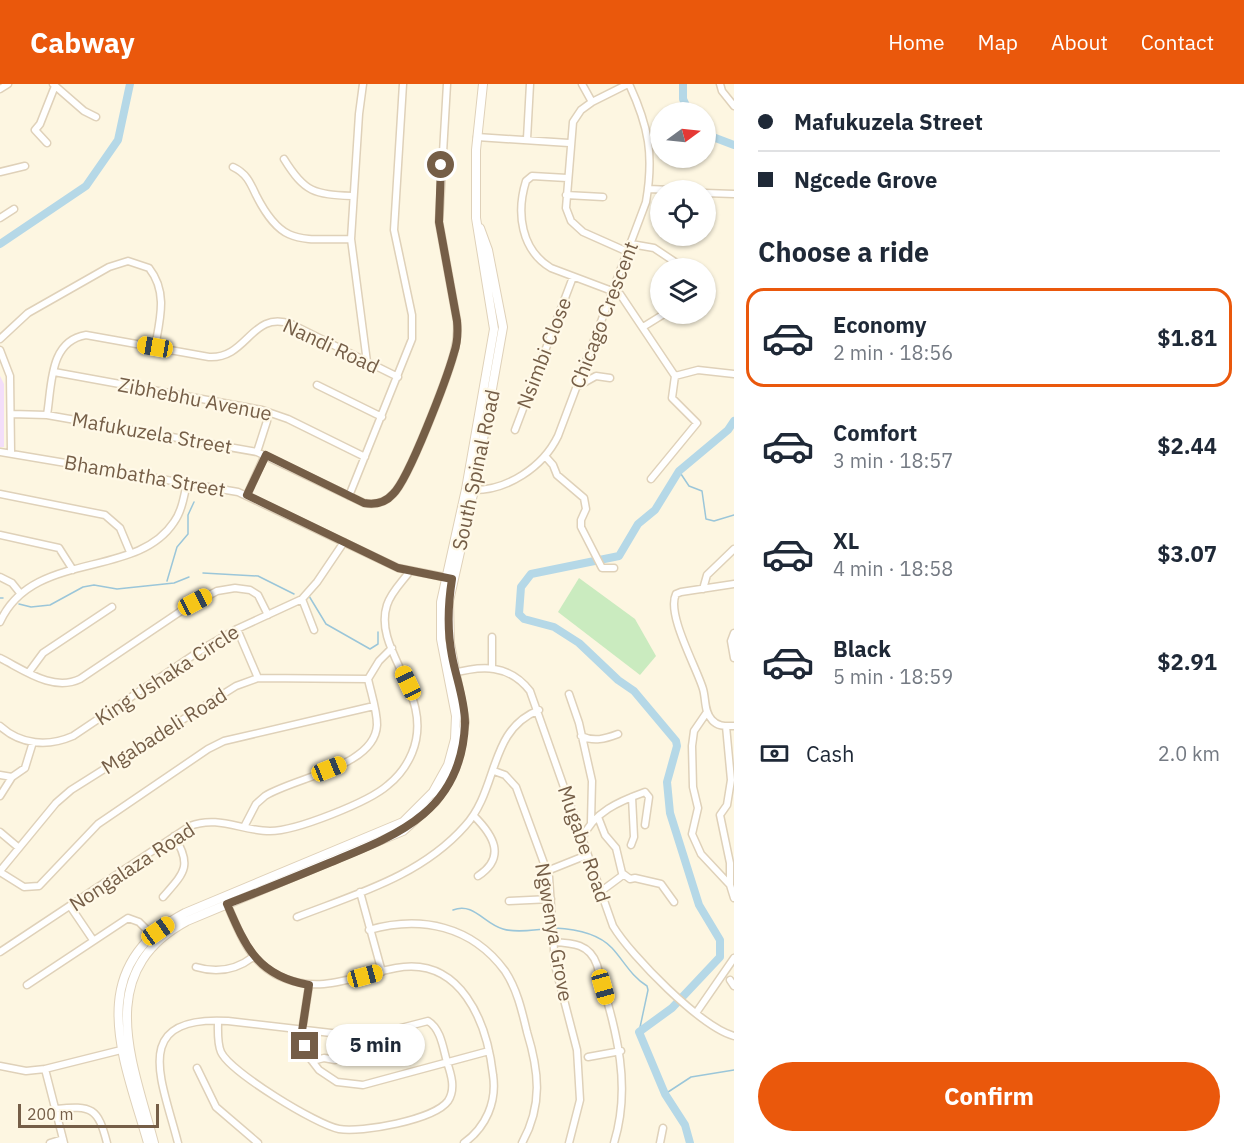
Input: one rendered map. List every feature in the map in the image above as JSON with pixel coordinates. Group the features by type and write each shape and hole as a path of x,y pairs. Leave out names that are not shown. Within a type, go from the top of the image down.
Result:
{"street":[{"path":"0,89 8,84"},
{"path":"363,84 352,196 351,239 367,362"},
{"path":"349,496 410,346 413,324 394,230 403,84"},
{"name":"Mafukuzela Street","path":"11,414 47,414 257,452 364,503 375,504 386,500 398,489 456,344 457,321 439,222 447,84"},
{"name":"South Spinal Road","path":"148,1143 117,1016 121,991 129,967 152,935 185,913 226,901 403,831 427,812 450,780 460,752 465,722 452,673 448,578 470,490 503,327 488,250 476,218 477,137 483,84"},
{"path":"526,139 530,84"},
{"path":"582,84 592,102"},
{"path":"628,84 592,102 576,116 569,143 566,195 568,215 576,227 628,252"},
{"name":"Chicago Crescent","path":"470,490 498,487 530,469 545,456 558,436 631,244 648,189 650,140 643,114 628,84"},
{"path":"720,84 722,91 734,106"},
{"path":"47,143 35,130 40,124 54,85 84,111 96,117"},
{"path":"477,137 569,143"},
{"path":"284,159 298,181 309,190 352,196"},
{"path":"0,172 25,166"},
{"path":"233,167 247,177 271,223 281,231 307,238 351,239"},
{"path":"567,178 532,176 526,181 523,230 530,247 542,263 573,277 614,290 624,298 675,376 672,398 695,419 696,426 651,479"},
{"path":"716,193 734,194"},
{"path":"566,195 603,197"},
{"path":"0,218 14,208"},
{"path":"631,244 654,248 669,258"},
{"path":"0,339 33,310 109,267 128,261 140,262 148,268 159,286 162,304 155,347"},
{"name":"Nsimbi Close","path":"515,430 573,277"},
{"name":"Nandi Road","path":"47,414 56,358 63,347 83,336 209,357 224,357 236,351 264,323 274,321 291,324 398,377"},
{"path":"643,327 650,323"},
{"path":"0,350 10,376 11,452"},
{"path":"675,376 698,370 734,374"},
{"name":"Zibhebhu Avenue","path":"54,372 262,410 288,419 365,456"},
{"path":"577,386 596,376 610,378"},
{"path":"317,385 382,417"},
{"path":"257,452 267,421"},
{"name":"Bhambatha Street","path":"0,452 11,452 247,495 410,572 448,578"},
{"path":"247,495 266,455"},
{"path":"545,456 553,465 557,475 584,498 586,508 580,524 602,568 614,568"},
{"path":"0,622 2,613 20,592 38,582 130,552 157,540 173,524 180,512 187,483"},
{"path":"0,494 105,515 120,528 130,552"},
{"path":"0,536 60,548 73,570"},
{"name":"King Ushaka Circle","path":"0,726 18,738 33,742 51,743 73,736 237,629 303,599 344,542"},
{"path":"703,589 707,575 734,549"},
{"name":"Nongalaza Road","path":"0,952 190,826 207,821 273,831 303,824 374,795 387,786 400,773 412,752 417,715 408,683 392,648 387,631 385,610 393,592 410,572"},
{"path":"0,577 12,583 20,592"},
{"path":"734,584 676,594 673,603 686,648 703,687 707,712 714,723 734,726"},
{"path":"0,658 55,683 77,680 187,607 222,589 245,589 255,592 268,615"},
{"path":"303,599 315,630"},
{"path":"29,672 43,653 112,608"},
{"path":"237,629 258,678"},
{"path":"734,633 731,641 734,658"},
{"path":"492,637 492,668"},
{"path":"244,827 256,804 265,796 362,754 376,732 374,706 368,679 379,661 392,648"},
{"name":"Mugabe Road","path":"452,673 492,668 508,671 521,680 530,691 539,710 609,918 622,941 696,1013 717,1030 734,1036"},
{"name":"Mgabadeli Road","path":"0,872 56,803 71,790 236,686 258,678 368,679"},
{"path":"569,694 592,781 591,822 582,839"},
{"path":"0,872 24,887 39,886 98,824 224,741 374,706"},
{"path":"297,917 360,892 423,863 450,842 474,816 510,729 524,716 539,710"},
{"path":"707,712 699,722 693,738 693,787 698,808 692,834 701,854 730,885"},
{"path":"726,726 731,780 727,805 720,815 730,863 730,885 734,898"},
{"path":"581,736 602,739 618,734"},
{"path":"0,796 12,777 25,768 33,742"},
{"name":"Ngwenya Grove","path":"494,771 505,775 516,787 546,870 551,899 557,973 579,1060 579,1109 569,1143"},
{"path":"0,775 12,777"},
{"path":"591,822 619,801 645,792 648,794 645,825"},
{"path":"631,845 634,837 632,797"},
{"path":"474,816 490,834 495,851 491,865 478,876"},
{"path":"598,817 605,835 616,848 623,874 628,879 635,878 661,884 674,902"},
{"path":"0,832 19,848"},
{"path":"163,897 181,877 185,867 184,854 174,836"},
{"path":"546,870 587,855"},
{"path":"600,892 623,874"},
{"path":"360,892 381,972"},
{"path":"509,901 551,899"},
{"path":"226,901 241,938 253,957 275,975 309,985 333,985 381,972 418,967 449,977 464,992 473,1004 489,1051 494,1078 493,1099 482,1126 464,1143"},
{"name":"South Spinal Road","path":"154,1143 125,1049 128,998 136,973 148,952 178,926 226,901"},
{"path":"70,906 93,940"},
{"path":"27,985 128,918 139,922 152,935"},
{"path":"369,930 399,922 438,924 472,940 505,972 518,1000 538,1075 536,1107 522,1143"},
{"path":"553,942 581,945 592,954 597,965 621,1051 623,1096 614,1143"},
{"path":"196,967 205,970 235,968 253,957"},
{"path":"696,1013 734,958"},
{"path":"730,980 734,986"},
{"path":"309,985 302,1031 306,1051 312,1061 332,1080 355,1086 489,1051"},
{"path":"178,1143 161,1076 160,1051 166,1038 182,1024 199,1020 218,1021 302,1031 364,1036 428,1021 437,1030 447,1063 452,1091 442,1107 379,1128 361,1131 340,1129 309,1118 228,1061 219,1048 218,1021"},
{"path":"0,1066 26,1071 45,1069 125,1049"},
{"path":"588,1057 621,1051"},
{"path":"312,1061 324,1058 335,1060"},
{"path":"197,1068 216,1107 258,1143"},
{"path":"45,1069 64,1141 50,1143"},
{"path":"56,1108 85,1107 92,1110 101,1122 107,1143"},
{"path":"660,1143 663,1128"}],"shaded area":[{"path":"0,376 4,384 4,447 0,447"}],"green space":[{"path":"579,578 635,619 656,656 640,675 558,612"}],"waterway":[{"path":"0,244 86,186 118,140 130,84"},
{"path":"683,84 684,102"},
{"path":"716,138 734,145"},
{"path":"690,1143 685,1125 665,1094 639,1032 672,1008 720,957 720,940 699,905 670,813 667,782 677,746 676,741 634,691 618,680 579,643 554,627 524,619 519,614 521,587 531,574 619,556 638,524 655,510 679,471 728,430 734,421"},
{"path":"679,471 689,486 702,491 706,519 714,521 734,515"},
{"path":"167,581 177,547 188,534 188,515 194,502"},
{"path":"203,573 258,576 294,594"},
{"path":"19,604 31,607 50,605 83,587 94,585 117,589 174,583 189,577"},
{"path":"309,596 326,624 370,649 378,644 378,632"},
{"path":"453,910 460,908 473,911 496,926 508,930 546,929"},
{"path":"555,928 578,931 600,939 612,948 632,973 647,986 639,1032"},
{"path":"665,1094 691,1077 734,1070"}],"route":[{"path":"305,1046 302,1031 309,985 275,975 253,957 241,938 227,904 387,839 417,821 436,801 455,769 462,745 465,722 450,643 449,601 452,579 398,568 247,495 266,455 364,503 375,504 386,500 401,484 450,364 458,337 439,222 441,165"}]}
